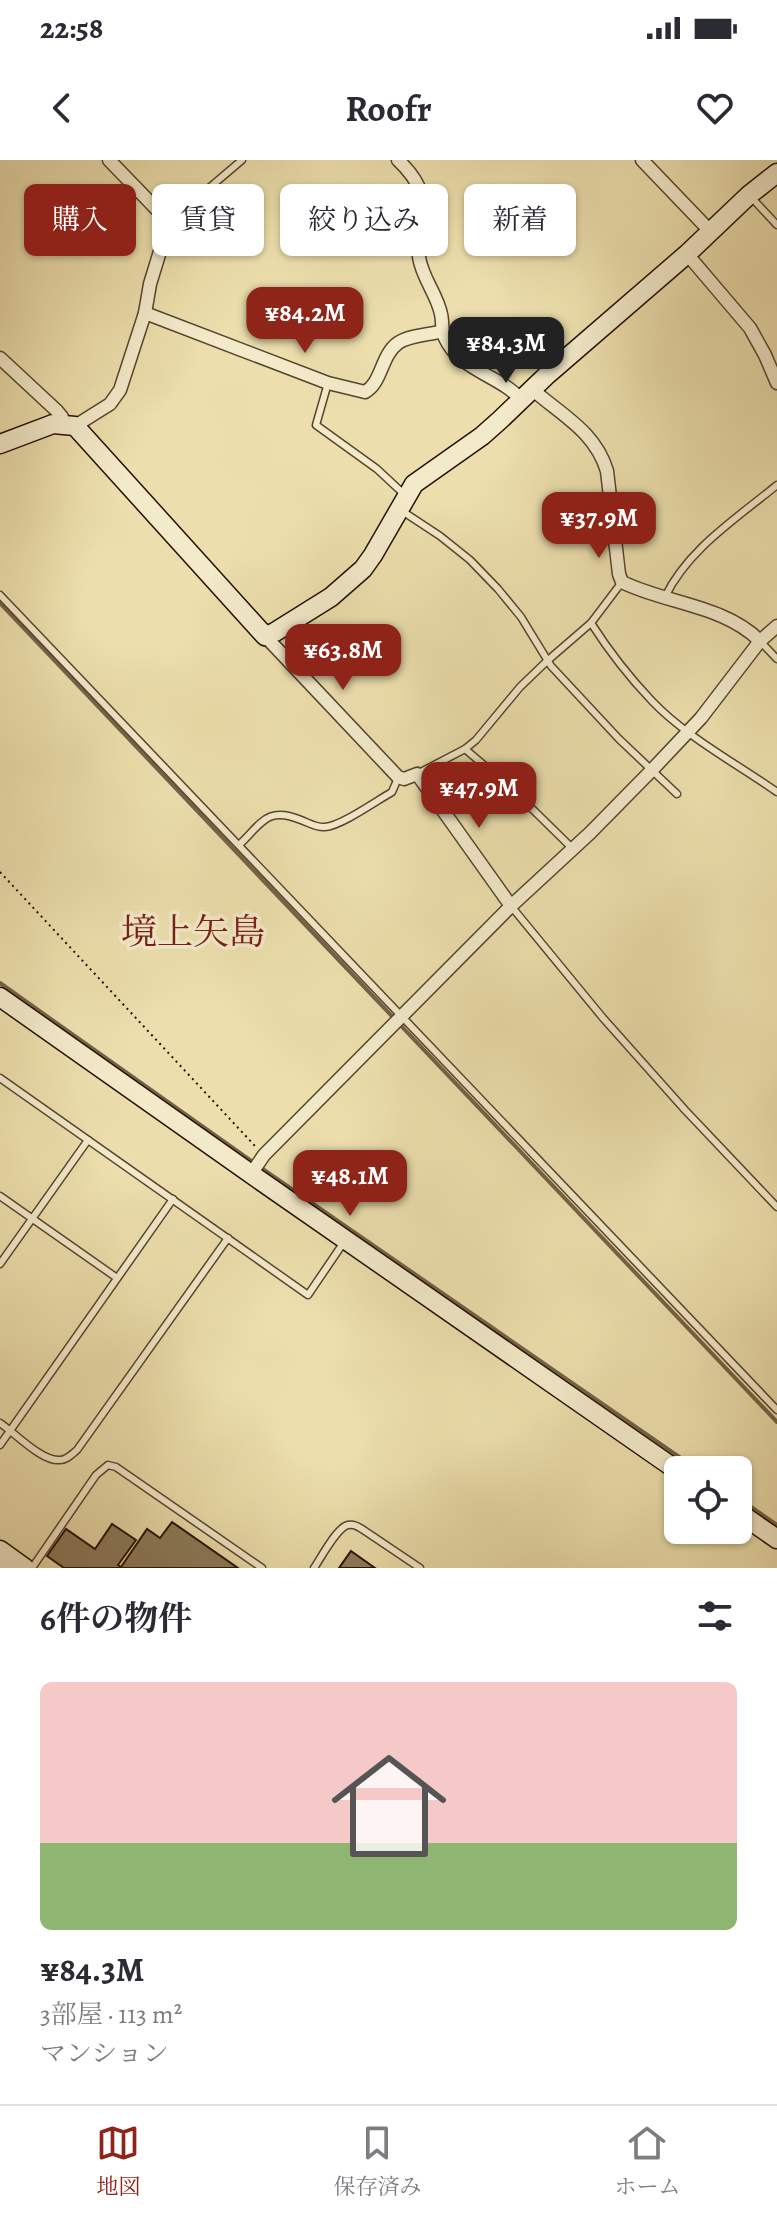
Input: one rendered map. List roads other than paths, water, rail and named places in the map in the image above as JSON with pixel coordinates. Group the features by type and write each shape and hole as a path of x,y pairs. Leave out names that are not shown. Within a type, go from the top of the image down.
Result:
{"street":[{"path":"109,160 152,204"},
{"path":"398,160 415,178 423,197 419,254 424,278 442,315 448,343 472,368 580,426 603,457 622,582 726,617 760,641"},
{"path":"642,160 710,231"},
{"path":"265,636 331,597 353,578 373,555 414,484 482,436 777,173"},
{"path":"687,254 750,328 777,383"},
{"path":"0,444 43,427 69,425 115,399 145,313 159,256"},
{"path":"145,313 328,383 354,390 370,390 388,354 399,342 443,331"},
{"path":"0,358 57,411 398,777 404,779 417,774 511,906"},
{"path":"251,1174 264,1155 511,906 651,771 689,731 760,641 777,626"},
{"path":"0,997 664,1461"},
{"path":"752,1522 777,1539"},
{"path":"0,1550 25,1568"}],"lane":[{"path":"214,184 242,160"},
{"path":"749,195 777,225"},
{"path":"328,383 316,425 377,469 402,503 422,523 470,560 521,617 547,661 601,720 677,794"},
{"path":"665,597 684,566 709,540 777,485"},
{"path":"417,774 465,749 520,687 591,623 622,582"},
{"path":"0,595 777,1410"},
{"path":"591,623 625,672 653,703 777,792"},
{"path":"760,641 777,659"},
{"path":"465,749 512,789 573,849"},
{"path":"239,845 264,821 281,813 319,827 333,825 392,792 398,777"},
{"path":"511,906 613,1030 777,1207"},
{"path":"0,1078 308,1295 345,1240"},
{"path":"0,1264 88,1140"},
{"path":"0,1196 117,1278"},
{"path":"0,1445 173,1199"},
{"path":"0,1423 45,1457 65,1460 77,1450 228,1238"},
{"path":"32,1568 96,1475 108,1465 116,1467 262,1568"},
{"path":"314,1568 340,1530 347,1525 362,1529 420,1568"}],"waterway":[{"path":"0,603 777,1422"},
{"path":"0,983 678,1456"},
{"path":"752,1508 777,1525"}],"district":[{"name":"境上矢島","path":"193,931"}]}
